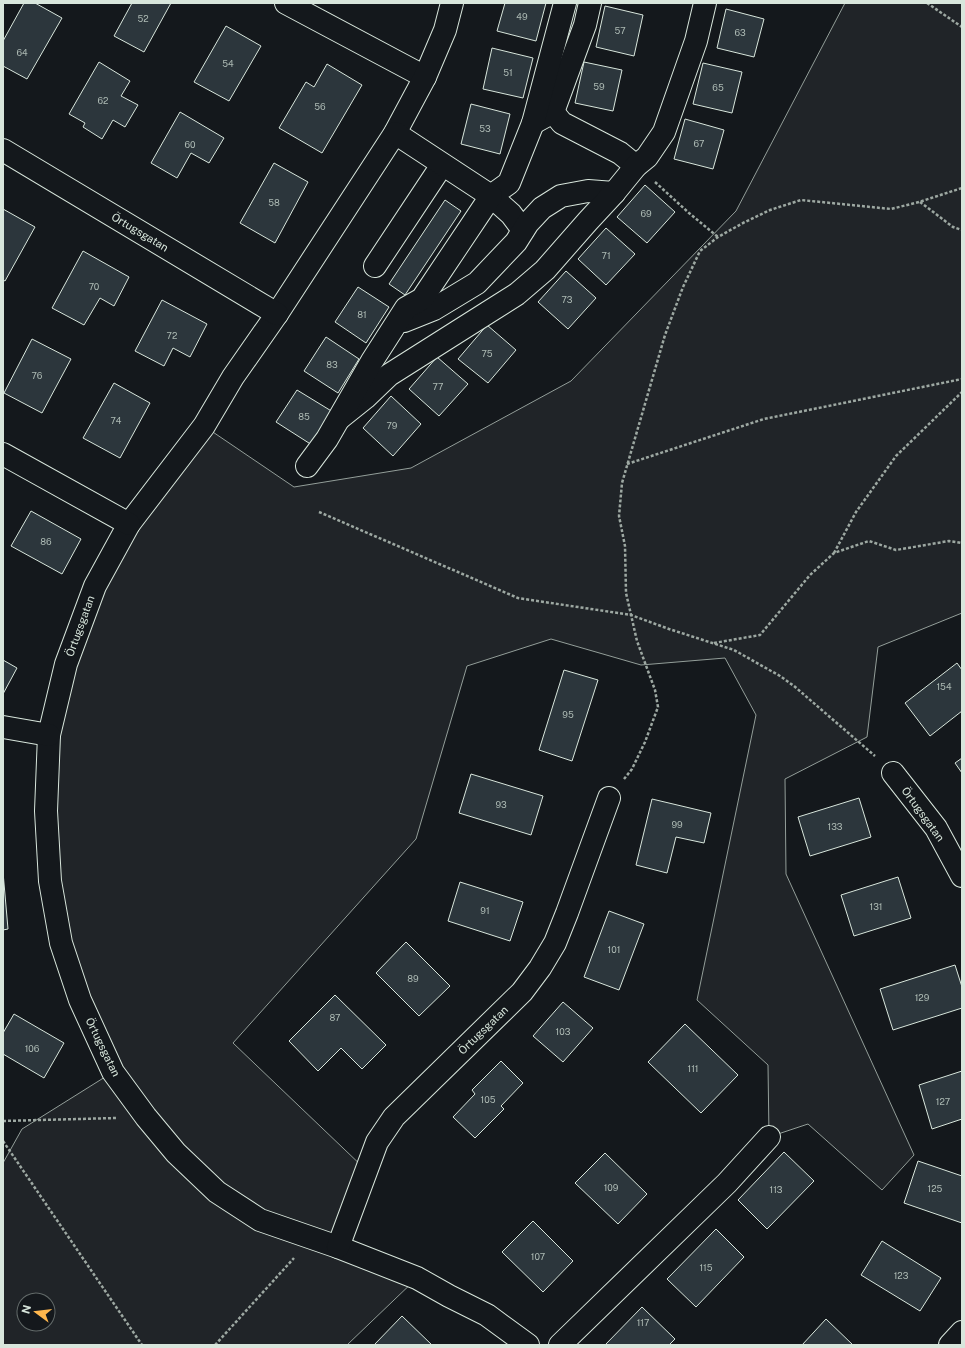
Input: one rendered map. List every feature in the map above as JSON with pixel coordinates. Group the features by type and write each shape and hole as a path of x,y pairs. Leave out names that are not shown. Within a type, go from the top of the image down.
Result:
{"street":[{"path":"286,3 425,77"},
{"name":"Örtugsgatan","path":"452,3 445,30 425,77 395,134 234,377 204,426 129,524 95,586 66,664 50,735 46,810 50,881 61,943 80,1000 113,1072 146,1117 176,1153 217,1192 260,1220 417,1278 487,1315 528,1345"},
{"path":"307,466 327,439 372,361 406,308 422,298 491,196 509,183 533,123 565,3"},
{"path":"533,123 553,112 585,25 590,3"},
{"path":"340,418 365,398 389,375 517,294 545,270 588,220 614,193 636,166 647,157 664,132 696,41 705,3"},
{"path":"553,112 562,123 620,153 636,166"},
{"path":"395,134 491,196 511,214 523,230"},
{"name":"Örtugsgatan","path":"3,150 277,314"},
{"path":"376,266 442,165"},
{"path":"396,324 434,309 477,284 516,242 523,230 542,208 561,196 588,191 614,193"},
{"path":"3,454 129,524"},
{"path":"3,727 50,735"},
{"name":"Örtugsgatan","path":"892,773 936,828 962,876"},
{"name":"Örtugsgatan","path":"338,1248 377,1142 394,1117 522,992 540,968 557,937 609,798"},
{"path":"560,1345 727,1183 769,1137"},
{"path":"950,1345 962,1332"}],"path":[{"path":"927,3 962,27"},
{"path":"636,166 718,237"},
{"path":"609,798 632,769 645,742 658,707 655,690 637,642 626,593 625,546 619,516 622,483 626,464 665,335 683,287 700,251 718,237 743,223 770,210 801,200 891,209 920,202 962,188"},
{"path":"920,202 953,227 962,230"},
{"path":"626,464 764,419 962,379"},
{"path":"713,644 760,635 810,575 834,553 856,512 896,456 962,392"},
{"path":"319,512 518,598 631,615 734,650 785,680 863,746 892,773"},
{"path":"834,553 869,541 896,550 949,541 962,543"},
{"path":"3,1121 146,1117"},
{"path":"3,1141 142,1345"},
{"path":"215,1345 312,1238"}],"shaded area":[{"path":"845,3 962,3 962,613 878,647 867,737 785,779 786,874 914,1155 882,1190 808,1124 769,1137 768,1065 697,1000 756,715 725,658 641,665 551,639 467,666 416,839 233,1043 366,1170 338,1247 417,1278 347,1345 3,1345 3,1163 22,1129 113,1072 61,943 49,735 95,586 204,426 294,487 411,468 571,381 736,211"}],"building":[{"path":"24,3 35,3 62,18 27,79 3,66 3,41"},
{"path":"132,3 171,3 144,52 114,36"},
{"path":"505,3 546,3 536,41 497,31"},
{"path":"605,6 643,15 634,56 596,47"},
{"path":"726,9 764,19 754,57 717,48"},
{"path":"226,26 261,46 229,101 194,82"},
{"path":"492,48 533,58 523,98 483,89"},
{"path":"99,62 130,81 121,96 138,105 125,127 113,120 102,139 83,127 85,123 69,114"},
{"path":"584,62 622,70 613,111 575,103"},
{"path":"703,63 742,72 732,113 693,104"},
{"path":"327,64 362,85 322,153 279,128 306,82 314,87"},
{"path":"471,104 510,114 500,154 461,144"},
{"path":"180,112 224,138 209,163 191,153 177,178 151,163"},
{"path":"685,119 724,130 713,169 674,159"},
{"path":"274,163 308,182 275,243 240,223"},
{"path":"645,185 675,212 647,243 617,217"},
{"path":"445,200 461,211 405,295 389,284"},
{"path":"3,209 35,227 5,281 3,280"},
{"path":"606,228 635,254 606,285 578,259"},
{"path":"83,251 129,277 114,306 100,298 84,325 52,308"},
{"path":"566,271 596,298 568,329 538,302"},
{"path":"358,287 389,307 366,343 335,322"},
{"path":"162,300 207,324 190,357 173,348 164,366 135,351"},
{"path":"487,325 516,350 488,383 458,359"},
{"path":"326,337 359,359 338,393 304,371"},
{"path":"32,339 71,359 42,413 4,393"},
{"path":"437,357 468,384 439,416 409,389"},
{"path":"114,383 150,403 120,458 83,438"},
{"path":"297,390 333,412 312,445 276,422"},
{"path":"391,396 421,424 393,456 363,428"},
{"path":"31,511 81,539 62,574 11,546"},
{"path":"3,660 17,668 3,694"},
{"path":"957,663 962,670 962,711 930,736 905,703"},
{"path":"564,670 598,680 572,761 539,750"},
{"path":"962,758 962,773 955,763"},
{"path":"471,774 543,796 531,835 459,813"},
{"path":"859,798 871,837 810,856 798,817"},
{"path":"652,799 711,813 704,843 676,837 667,873 636,865"},
{"path":"3,872 8,929 3,930"},
{"path":"898,877 911,918 854,936 841,895"},
{"path":"460,882 523,902 510,941 448,921"},
{"path":"609,911 644,924 619,990 584,977"},
{"path":"406,942 450,986 419,1016 376,973"},
{"path":"955,965 962,987 962,1008 893,1030 880,989"},
{"path":"335,995 386,1045 362,1069 341,1048 318,1071 289,1041"},
{"path":"563,1002 593,1028 563,1062 533,1036"},
{"path":"14,1014 64,1043 44,1078 3,1054 3,1033"},
{"path":"685,1024 738,1075 701,1113 648,1062"},
{"path":"501,1061 523,1083 501,1106 504,1109 475,1138 453,1117 475,1094 472,1090"},
{"path":"962,1071 962,1119 932,1129 919,1085"},
{"path":"784,1152 814,1181 767,1229 738,1200"},
{"path":"605,1153 647,1194 618,1224 575,1183"},
{"path":"918,1161 962,1176 962,1223 904,1203"},
{"path":"533,1221 573,1261 543,1292 502,1252"},
{"path":"716,1229 744,1257 696,1307 667,1279"},
{"path":"882,1241 941,1278 920,1311 861,1275"},
{"path":"642,1307 675,1339 669,1345 605,1345"},
{"path":"402,1316 432,1345 374,1345"},
{"path":"826,1319 853,1345 802,1345"}]}
